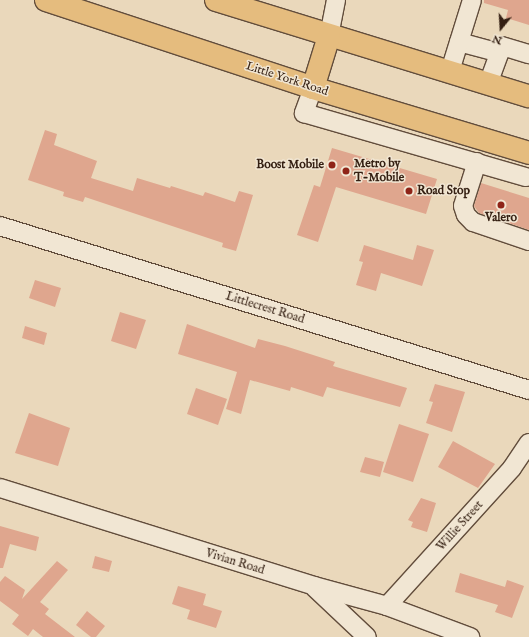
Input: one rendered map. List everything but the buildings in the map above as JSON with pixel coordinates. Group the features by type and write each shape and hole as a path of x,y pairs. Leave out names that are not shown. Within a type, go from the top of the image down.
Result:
{"main road":[{"name":"Little York Road","path":"46,0 313,88 529,153"},
{"path":"216,0 329,36 450,71 529,96"},
{"path":"313,88 329,36"}],"street":[{"path":"329,36 336,0"},
{"path":"450,71 472,0"},
{"path":"459,42 500,53"},
{"path":"488,84 502,46 529,54"},
{"path":"313,88 304,113 477,162 528,173"},
{"path":"417,144 424,121"},
{"path":"477,162 464,206 466,215 473,222 529,240"},
{"name":"Littlecrest Road","path":"0,226 529,390"},
{"name":"Willie Street","path":"387,606 512,468 529,443"},
{"name":"Vivian Road","path":"0,488 314,586 387,606 470,637"},
{"path":"314,586 367,637"}],"place":[{"name":"Boost Mobile","path":"332,165"},
{"name":"Metro by T-Mobile","path":"346,171"},
{"name":"Road Stop","path":"409,191"},
{"name":"Valero","path":"501,205"}]}
